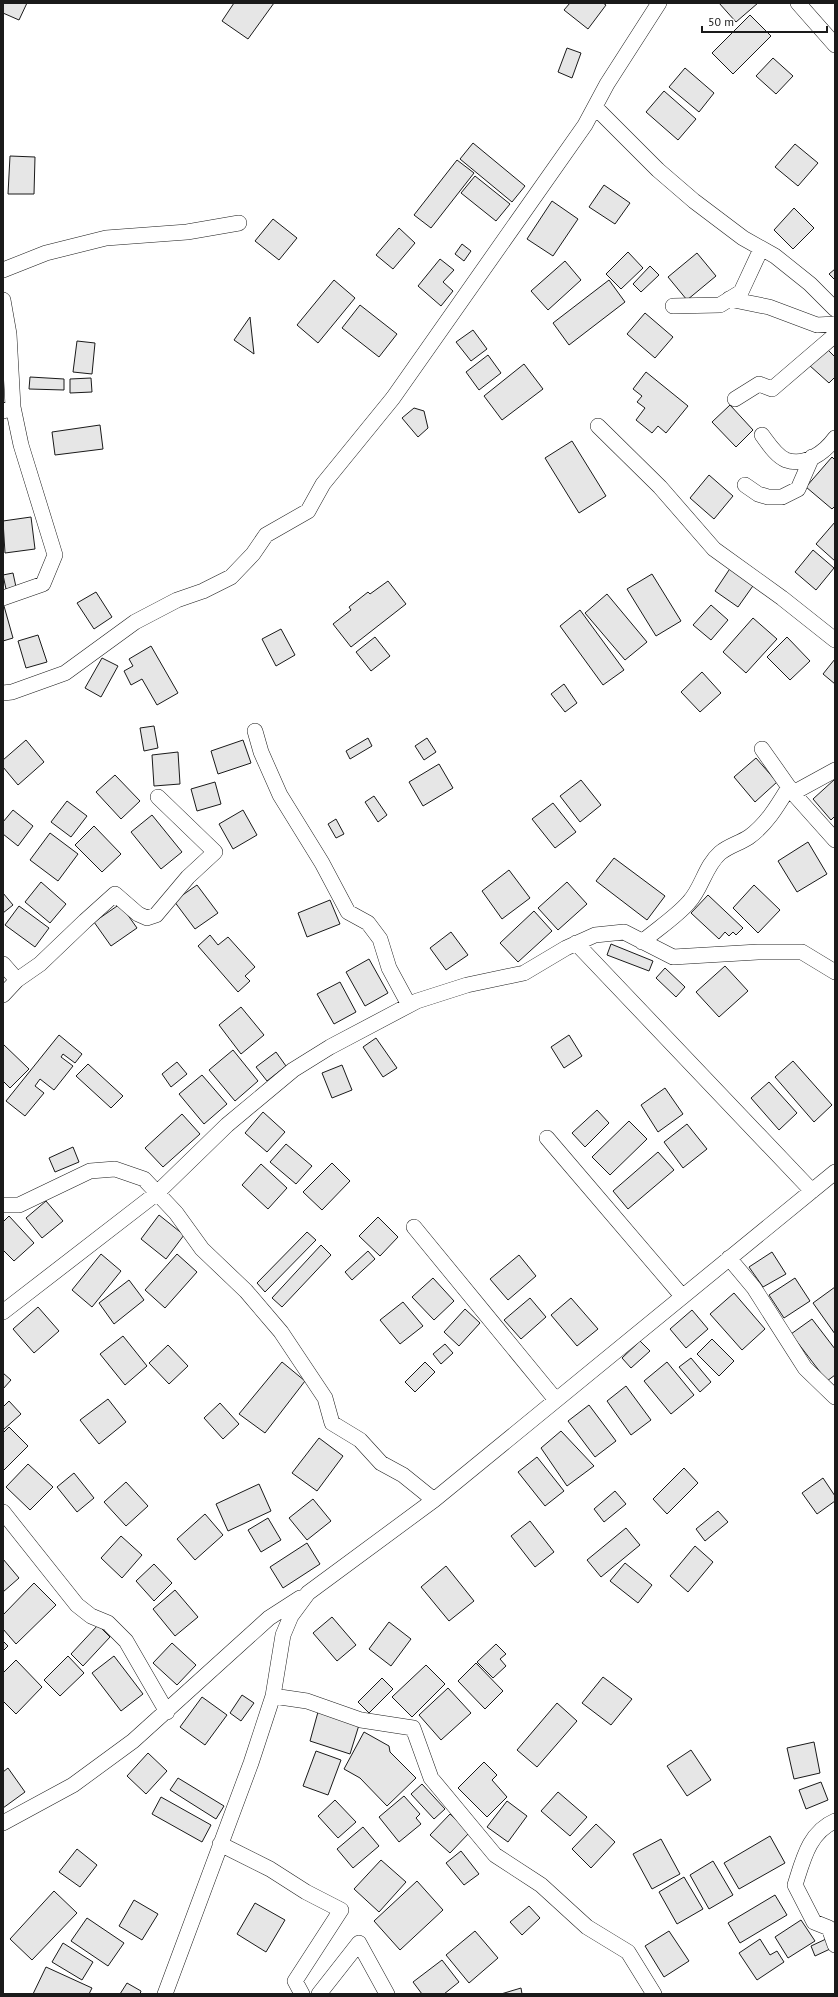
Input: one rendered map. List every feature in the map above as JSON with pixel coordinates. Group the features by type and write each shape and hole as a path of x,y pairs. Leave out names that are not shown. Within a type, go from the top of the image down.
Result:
{"street":[{"path":"3,693 12,692 64,673 135,622 177,600 203,591 231,577 253,554 266,535 308,511 323,484 393,398 585,125 611,78 659,3"},
{"path":"798,3 835,45"},
{"path":"595,107 658,170 694,201 743,238 776,256 810,284 835,309"},
{"path":"3,270 46,253 106,238 187,232 239,223"},
{"path":"673,306 720,305 741,292 761,249"},
{"path":"729,299 769,307 817,325 835,324"},
{"path":"3,300 9,334 8,409 21,445 55,555 43,584 3,598"},
{"path":"735,399 759,384 772,389 835,335"},
{"path":"598,426 660,488 714,548 782,598 835,640"},
{"path":"762,435 775,452 786,460 800,461 822,453 835,438"},
{"path":"745,485 758,494 768,497 782,497 798,489 812,457"},
{"path":"255,731 261,752 280,795 322,863 348,912 368,923 380,939 388,968 409,1005"},
{"path":"762,749 791,790 835,840"},
{"path":"642,942 688,903 700,886 708,867 720,853 749,836 762,825 791,790 835,770"},
{"path":"3,996 17,980 40,964 85,920 116,894 138,914 147,918 156,915 188,877 215,852 158,797"},
{"path":"3,1312 157,1192 227,1125 293,1070 330,1047 417,1000 467,985 524,973 576,943 595,935 624,932 673,957 758,952 802,952 835,972"},
{"path":"576,943 812,1191"},
{"path":"3,964 17,980"},
{"path":"547,1138 682,1296"},
{"path":"3,1205 19,1205 90,1171 115,1168 144,1179 176,1213 202,1249 246,1291 281,1332 325,1398 332,1423 360,1440 381,1463 403,1475 434,1500"},
{"path":"3,1823 73,1785 133,1741 167,1712 269,1618 308,1593 434,1500 835,1172"},
{"path":"414,1227 556,1400"},
{"path":"729,1258 754,1288 805,1368 835,1397"},
{"path":"3,1512 77,1605 91,1616 108,1623 126,1642 167,1712"},
{"path":"165,1994 251,1763 273,1696 283,1634 291,1616 308,1593"},
{"path":"273,1696 307,1701 361,1720 413,1728 431,1778 495,1855 541,1884 587,1927 628,1952 654,1994"},
{"path":"835,1821 824,1826 808,1845 795,1885 814,1922 829,1928 835,1945"},
{"path":"220,1844 341,1910 295,1981 302,1994"},
{"path":"319,1994 359,1943 387,1994"}],"building":[{"path":"3,3 27,3 19,20 3,13"},
{"path":"234,3 274,3 248,39 222,21"},
{"path":"570,3 603,3 606,5 588,29 564,10"},
{"path":"719,3 758,3 736,22"},
{"path":"750,15 771,36 733,74 712,53"},
{"path":"567,48 581,53 572,78 558,72"},
{"path":"773,58 793,76 776,94 756,76"},
{"path":"685,68 714,93 699,112 669,87"},
{"path":"664,91 696,119 678,140 646,112"},
{"path":"473,143 525,186 512,202 460,159"},
{"path":"795,144 818,163 798,186 775,167"},
{"path":"10,156 35,157 34,194 8,194"},
{"path":"457,160 474,173 431,228 414,215"},
{"path":"475,176 510,204 496,221 461,193"},
{"path":"604,185 630,203 615,224 589,207"},
{"path":"552,201 578,219 553,256 527,239"},
{"path":"794,208 814,228 793,249 774,230"},
{"path":"273,219 297,238 279,260 255,241"},
{"path":"399,228 415,243 393,269 376,255"},
{"path":"462,244 471,251 464,261 455,254"},
{"path":"628,252 643,268 621,289 606,274"},
{"path":"697,253 716,276 687,300 668,277"},
{"path":"440,259 454,270 443,282 453,291 441,306 418,286"},
{"path":"565,261 581,280 548,310 531,291"},
{"path":"650,266 659,275 641,292 633,284"},
{"path":"835,269 835,280 829,274"},
{"path":"334,280 355,298 318,343 297,325"},
{"path":"609,280 625,302 569,345 553,323"},
{"path":"360,305 397,334 379,357 342,328"},
{"path":"645,313 673,337 655,358 627,334"},
{"path":"250,317 254,354 234,340"},
{"path":"473,330 487,349 471,361 456,342"},
{"path":"77,341 95,343 92,374 73,372"},
{"path":"826,348 835,357 835,377 829,383 809,365"},
{"path":"488,355 501,373 479,390 466,372"},
{"path":"524,364 543,389 502,420 484,396"},
{"path":"646,372 688,406 666,433 658,426 652,433 636,420 645,408 637,402 642,396 633,389"},
{"path":"30,377 64,379 64,390 29,389"},
{"path":"91,378 92,392 70,393 70,379"},
{"path":"730,405 753,430 736,447 712,422"},
{"path":"414,408 424,411 428,428 418,437 402,418"},
{"path":"100,425 103,449 55,455 52,432"},
{"path":"572,441 606,496 579,513 545,458"},
{"path":"832,457 835,460 835,506 832,509 806,487"},
{"path":"709,475 733,496 714,519 690,498"},
{"path":"31,517 35,549 5,553 3,521"},
{"path":"835,522 835,561 816,544"},
{"path":"813,550 834,568 816,590 795,572"},
{"path":"731,567 755,583 738,607 715,591"},
{"path":"13,573 16,587 6,589 3,575"},
{"path":"652,574 681,621 656,636 627,589"},
{"path":"388,581 406,604 351,647 333,624 351,610 349,607 368,592 370,594"},
{"path":"96,592 112,617 94,629 77,603"},
{"path":"607,594 647,642 625,660 585,613"},
{"path":"711,605 728,620 711,640 693,625"},
{"path":"4,606 13,638 3,641 3,607"},
{"path":"580,610 624,670 603,685 560,626"},
{"path":"753,618 777,639 746,673 723,652"},
{"path":"281,629 295,655 276,666 262,639"},
{"path":"38,635 47,662 26,668 18,641"},
{"path":"375,637 390,656 371,671 356,652"},
{"path":"787,637 810,661 790,680 767,657"},
{"path":"151,646 178,693 157,705 142,679 131,685 124,671 133,666 129,659"},
{"path":"102,658 118,666 101,697 85,688"},
{"path":"835,659 835,684 823,674"},
{"path":"702,672 721,693 700,712 681,692"},
{"path":"564,684 577,703 565,712 551,694"},
{"path":"154,726 158,748 144,751 140,728"},
{"path":"368,738 372,746 350,759 346,751"},
{"path":"427,738 436,752 424,760 415,746"},
{"path":"26,740 44,762 18,785 3,767 3,760"},
{"path":"243,740 251,763 218,774 211,751"},
{"path":"178,752 180,784 154,786 152,755"},
{"path":"756,758 777,782 755,802 734,777"},
{"path":"439,764 453,788 423,806 409,782"},
{"path":"115,775 140,801 121,819 96,792"},
{"path":"835,779 835,816 831,820 813,799"},
{"path":"581,780 601,805 580,822 560,796"},
{"path":"215,782 221,804 197,811 191,789"},
{"path":"374,796 387,815 378,822 365,802"},
{"path":"67,801 87,816 71,837 51,822"},
{"path":"553,803 576,832 555,848 532,819"},
{"path":"13,810 33,826 18,846 3,834 3,822"},
{"path":"243,810 257,835 233,849 219,824"},
{"path":"152,815 182,852 161,869 131,832"},
{"path":"336,819 344,834 336,838 328,824"},
{"path":"94,826 121,854 102,872 75,845"},
{"path":"50,833 78,854 58,881 30,860"},
{"path":"808,842 827,874 797,892 778,861"},
{"path":"614,858 665,896 647,920 596,881"},
{"path":"509,870 530,898 502,919 482,891"},
{"path":"41,882 66,904 50,923 25,902"},
{"path":"567,882 587,904 558,930 538,908"},
{"path":"197,885 218,913 195,929 174,901"},
{"path":"754,885 780,910 758,933 733,908"},
{"path":"3,893 13,905 3,913"},
{"path":"708,895 743,928 736,935 733,932 729,936 725,932 719,939 691,913"},
{"path":"330,900 340,924 307,937 298,913"},
{"path":"120,904 137,928 111,946 94,922"},
{"path":"19,906 49,928 35,947 5,925"},
{"path":"534,911 552,931 518,962 500,943"},
{"path":"451,932 468,955 446,970 430,948"},
{"path":"210,935 218,945 228,937 255,967 245,976 250,981 238,992 198,946"},
{"path":"611,944 653,961 649,971 607,955"},
{"path":"369,959 388,993 365,1006 346,972"},
{"path":"725,966 748,991 719,1017 696,992"},
{"path":"665,968 685,987 676,997 656,978"},
{"path":"340,982 356,1012 334,1024 317,994"},
{"path":"241,1007 264,1035 241,1054 219,1025"},
{"path":"59,1035 82,1054 75,1063 63,1054 61,1057 73,1066 54,1090 40,1079 35,1086 44,1093 25,1116 6,1101"},
{"path":"569,1035 582,1056 564,1068 551,1047"},
{"path":"376,1038 397,1068 383,1077 363,1047"},
{"path":"3,1044 29,1069 10,1088 3,1081"},
{"path":"233,1050 258,1081 235,1101 209,1070"},
{"path":"276,1052 286,1066 267,1081 256,1067"},
{"path":"793,1061 832,1105 814,1122 775,1077"},
{"path":"177,1062 187,1074 171,1087 162,1074"},
{"path":"88,1064 123,1096 111,1108 76,1076"},
{"path":"342,1065 352,1090 332,1098 322,1073"},
{"path":"202,1075 227,1104 204,1124 179,1094"},
{"path":"769,1082 797,1113 779,1130 751,1098"},
{"path":"665,1088 683,1114 658,1132 641,1105"},
{"path":"597,1110 609,1123 585,1147 572,1133"},
{"path":"263,1112 285,1132 267,1152 245,1133"},
{"path":"182,1114 200,1134 163,1167 145,1148"},
{"path":"629,1121 647,1139 610,1175 592,1157"},
{"path":"687,1124 707,1149 683,1168 664,1142"},
{"path":"286,1144 312,1166 296,1184 270,1162"},
{"path":"73,1147 79,1162 55,1172 49,1158"},
{"path":"658,1152 674,1170 628,1209 613,1191"},
{"path":"332,1163 350,1181 322,1210 303,1192"},
{"path":"261,1164 287,1188 268,1209 242,1185"},
{"path":"46,1201 63,1221 42,1238 26,1218"},
{"path":"159,1215 184,1235 166,1259 141,1239"},
{"path":"9,1216 34,1243 14,1261 3,1250 3,1222"},
{"path":"378,1217 398,1237 380,1256 359,1236"},
{"path":"307,1232 316,1240 265,1292 257,1283"},
{"path":"321,1245 331,1255 282,1307 272,1298"},
{"path":"368,1251 375,1259 352,1280 345,1272"},
{"path":"772,1252 786,1274 763,1287 749,1267"},
{"path":"101,1254 121,1271 92,1307 72,1290"},
{"path":"177,1254 197,1272 165,1308 145,1290"},
{"path":"519,1255 536,1276 508,1300 490,1279"},
{"path":"433,1278 454,1301 434,1320 412,1297"},
{"path":"795,1278 810,1301 784,1318 769,1295"},
{"path":"129,1280 144,1300 114,1324 99,1303"},
{"path":"835,1287 835,1334 813,1303"},
{"path":"734,1293 765,1329 742,1350 710,1314"},
{"path":"530,1298 546,1317 521,1339 504,1320"},
{"path":"571,1298 598,1329 577,1346 551,1315"},
{"path":"403,1302 423,1326 400,1344 380,1320"},
{"path":"38,1307 59,1331 34,1353 13,1329"},
{"path":"465,1309 480,1323 459,1346 444,1332"},
{"path":"692,1310 708,1329 686,1348 670,1329"},
{"path":"812,1319 835,1349 835,1375 827,1381 791,1334"},
{"path":"123,1336 147,1366 125,1385 100,1354"},
{"path":"712,1339 734,1361 719,1376 697,1354"},
{"path":"640,1341 650,1351 631,1368 622,1358"},
{"path":"445,1344 453,1353 441,1364 433,1354"},
{"path":"168,1345 188,1366 169,1384 149,1363"},
{"path":"691,1358 711,1382 700,1392 679,1367"},
{"path":"282,1362 305,1381 265,1433 239,1414"},
{"path":"425,1362 435,1372 415,1392 405,1382"},
{"path":"667,1362 694,1395 671,1414 644,1381"},
{"path":"3,1373 11,1380 3,1389"},
{"path":"626,1386 651,1420 631,1435 607,1401"},
{"path":"108,1399 126,1422 99,1444 80,1420"},
{"path":"9,1401 21,1414 3,1430 3,1407"},
{"path":"220,1403 239,1424 223,1439 204,1418"},
{"path":"589,1405 616,1441 595,1457 568,1421"},
{"path":"9,1427 28,1446 3,1471 3,1433"},
{"path":"561,1431 594,1466 567,1486 541,1448"},
{"path":"319,1438 343,1456 317,1491 292,1473"},
{"path":"537,1457 564,1491 545,1506 518,1472"},
{"path":"28,1464 53,1487 30,1510 6,1487"},
{"path":"684,1468 698,1483 667,1514 653,1499"},
{"path":"74,1473 94,1498 77,1512 57,1487"},
{"path":"823,1478 835,1496 835,1501 817,1514 802,1493"},
{"path":"126,1482 148,1506 126,1526 104,1502"},
{"path":"259,1484 271,1511 228,1531 216,1504"},
{"path":"615,1491 626,1504 604,1522 594,1509"},
{"path":"313,1499 331,1521 307,1540 289,1518"},
{"path":"718,1511 728,1522 705,1541 696,1529"},
{"path":"205,1514 223,1535 195,1560 177,1539"},
{"path":"268,1518 281,1540 261,1552 248,1530"},
{"path":"530,1521 554,1552 535,1567 511,1536"},
{"path":"626,1528 640,1545 601,1577 587,1560"},
{"path":"121,1536 142,1555 122,1578 101,1558"},
{"path":"307,1543 320,1564 283,1588 270,1567"},
{"path":"695,1546 713,1562 688,1592 670,1576"},
{"path":"3,1559 19,1578 3,1592"},
{"path":"625,1563 652,1585 638,1603 610,1581"},
{"path":"154,1564 172,1583 154,1601 136,1581"},
{"path":"446,1566 474,1601 449,1621 421,1587"},
{"path":"34,1583 56,1605 16,1644 3,1629 3,1615"},
{"path":"175,1590 198,1617 175,1636 153,1609"},
{"path":"332,1617 356,1645 337,1661 313,1633"},
{"path":"389,1622 411,1639 391,1666 369,1649"},
{"path":"98,1625 110,1637 83,1666 71,1654"},
{"path":"3,1641 8,1646 3,1651"},
{"path":"172,1643 196,1665 177,1685 153,1663"},
{"path":"496,1644 506,1654 500,1659 506,1666 493,1678 477,1662"},
{"path":"68,1656 84,1673 60,1696 44,1680"},
{"path":"114,1656 143,1694 121,1711 92,1673"},
{"path":"16,1660 42,1687 16,1714 3,1701 3,1673"},
{"path":"476,1663 503,1691 485,1709 458,1681"},
{"path":"426,1665 445,1684 412,1717 392,1697"},
{"path":"603,1677 632,1699 611,1725 582,1703"},
{"path":"382,1678 393,1689 369,1713 358,1702"},
{"path":"448,1688 471,1713 441,1740 419,1715"},
{"path":"242,1695 254,1703 241,1721 230,1713"},
{"path":"202,1697 227,1715 205,1745 180,1727"},
{"path":"557,1703 577,1721 537,1767 517,1750"},
{"path":"318,1712 359,1725 350,1754 310,1741"},
{"path":"364,1732 389,1746 390,1752 416,1778 387,1806 360,1778 344,1769"},
{"path":"814,1742 820,1773 794,1779 787,1748"},
{"path":"691,1750 711,1780 687,1796 667,1766"},
{"path":"316,1751 341,1760 328,1795 303,1786"},
{"path":"148,1753 167,1771 146,1794 127,1776"},
{"path":"484,1762 497,1775 492,1780 507,1797 487,1817 458,1788"},
{"path":"8,1768 25,1792 3,1808 3,1772"},
{"path":"178,1778 224,1806 216,1819 170,1790"},
{"path":"821,1782 828,1800 806,1809 799,1790"},
{"path":"422,1784 445,1809 434,1819 411,1794"},
{"path":"558,1792 587,1817 570,1836 541,1811"},
{"path":"404,1796 420,1814 416,1818 421,1824 399,1842 379,1817"},
{"path":"161,1797 211,1825 202,1842 152,1814"},
{"path":"335,1800 356,1822 338,1838 318,1816"},
{"path":"507,1801 527,1816 508,1842 487,1827"},
{"path":"450,1814 470,1832 450,1853 430,1835"},
{"path":"596,1824 615,1842 591,1868 572,1849"},
{"path":"363,1827 379,1846 353,1868 337,1849"},
{"path":"770,1836 785,1863 739,1889 724,1863"},
{"path":"661,1839 680,1874 652,1889 633,1854"},
{"path":"77,1849 97,1865 80,1887 59,1872"},
{"path":"461,1851 479,1874 464,1885 446,1863"},
{"path":"381,1860 406,1882 379,1912 354,1889"},
{"path":"713,1861 733,1895 709,1909 690,1875"},
{"path":"684,1877 703,1909 677,1924 659,1892"},
{"path":"417,1881 443,1910 400,1950 374,1921"},
{"path":"54,1891 77,1913 32,1960 10,1939"},
{"path":"775,1895 787,1915 740,1943 728,1923"},
{"path":"134,1900 158,1914 142,1940 119,1926"},
{"path":"255,1903 285,1920 266,1952 237,1934"},
{"path":"529,1906 540,1918 522,1935 510,1922"},
{"path":"87,1918 124,1943 108,1966 71,1941"},
{"path":"801,1920 815,1941 788,1958 775,1937"},
{"path":"475,1931 498,1958 469,1983 446,1955"},
{"path":"669,1931 689,1961 664,1977 645,1946"},
{"path":"760,1939 770,1955 777,1951 784,1962 757,1980 739,1953"},
{"path":"826,1939 830,1949 815,1956 811,1946"},
{"path":"63,1943 93,1962 82,1980 52,1962"},
{"path":"442,1960 459,1982 444,1994 422,1994 413,1982"},
{"path":"46,1967 92,1988 89,1994 33,1994"},
{"path":"127,1983 141,1991 140,1994 120,1994"},
{"path":"521,1988 522,1994 501,1994"}]}
